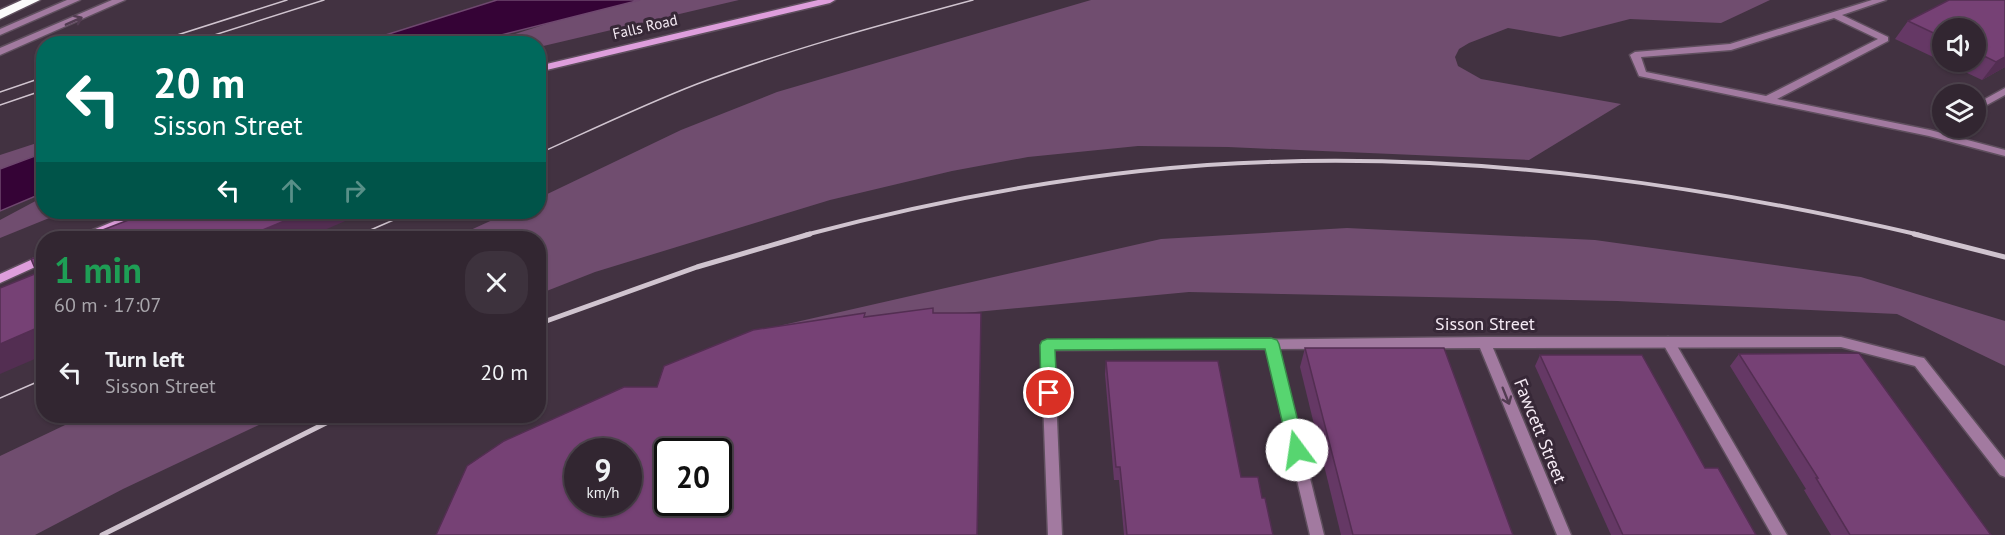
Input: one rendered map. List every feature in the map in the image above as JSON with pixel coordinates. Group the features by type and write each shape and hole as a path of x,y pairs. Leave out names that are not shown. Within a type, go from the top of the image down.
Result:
{"highway":[{"path":"0,15 33,0"}],"main road":[{"name":"Falls Road","path":"546,67 830,0"},
{"path":"101,231 129,219"},
{"path":"0,279 36,262"}],"street":[{"path":"0,32 75,0"},
{"path":"37,36 120,0"},
{"path":"1881,0 1837,16 1731,47 1635,55 1642,74 1770,98 1930,133 2005,153"},
{"path":"1770,98 1885,39 1837,16"},
{"path":"0,52 36,36"},
{"path":"1986,102 2005,91"},
{"name":"Fawcett Street","path":"1484,342 1563,535"},
{"path":"1668,342 1780,535"},
{"name":"Sisson Street","path":"1055,535 1047,345 1841,342 1919,362 2005,471"},
{"path":"1271,344 1317,535"}],"shaded area":[{"path":"497,0 640,0 497,36 382,36"},
{"path":"621,0 739,0 546,45 546,36 509,36"},
{"path":"1091,0 1770,0 1721,23 1630,19 1560,37 1508,28 1459,49 1455,57 1458,66 1481,79 1621,104 1529,160 1228,147 1138,146 1028,157 952,171 830,200 595,272 546,291 546,231 468,231 495,219 546,219 546,195 681,130 777,92"},
{"path":"36,143 36,155 0,171 0,155"},
{"path":"36,156 36,196 0,211 0,169"},
{"path":"36,201 36,219 47,219 0,238 0,220"},
{"path":"1347,228 1595,240 1861,277 2005,321 2005,366 1897,314 1617,301 1189,292 837,325 783,325 1161,239"},
{"path":"69,423 263,423 123,489 35,535 0,535 0,456"}],"building":[{"path":"1949,0 2005,0 2005,57 1996,62 1986,57 1986,18 1932,18 1932,32 1908,21"},
{"path":"131,219 289,219 260,231 100,231"},
{"path":"36,257 36,271 31,259"},
{"path":"36,273 36,328 0,344 0,288"},
{"path":"933,308 933,313 981,313 977,535 436,535 467,466 504,441 624,387 657,387 664,366 753,330 865,313 864,317"},
{"path":"1305,348 1444,348 1513,535 1353,535"},
{"path":"1859,353 1991,535 1850,535 1816,478 1818,478 1739,354"},
{"path":"1540,355 1642,355 1705,468 1718,468 1756,535 1623,535"},
{"path":"1106,361 1218,361 1241,477 1258,477 1273,535 1127,535 1120,467 1116,467"}],"tram line":[{"path":"174,36 287,0"},
{"path":"211,36 324,0"},
{"path":"546,150 657,100 765,60 973,0"},
{"path":"0,92 36,80"},
{"path":"0,105 36,93"},
{"path":"368,231 396,219"},
{"path":"0,398 36,382"}],"railway":[{"path":"805,235 919,207 1034,185 1092,177 1209,165 1350,161 1432,163 1596,177 1759,202 1920,235"},
{"path":"546,321 697,267 810,234"},
{"path":"1914,234 2005,257"},
{"path":"102,535 326,423"}],"route":[{"path":"1049,393 1047,345 1271,344 1297,450"}]}
